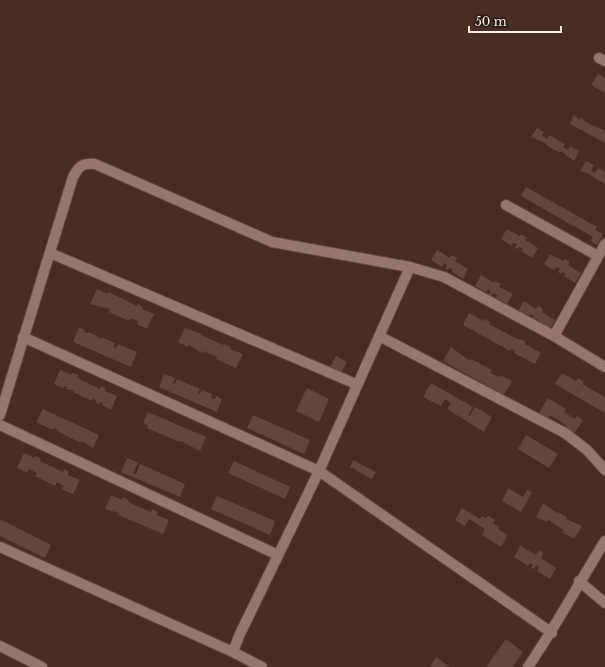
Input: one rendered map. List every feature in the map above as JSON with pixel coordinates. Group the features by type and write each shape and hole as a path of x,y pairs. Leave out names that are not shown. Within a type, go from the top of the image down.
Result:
{"street":[{"path":"0,415 73,177 78,168 84,164 95,164 272,242 410,267 444,276 554,336 605,367"},
{"path":"506,205 598,256"},
{"path":"554,336 605,244"},
{"path":"50,253 356,384"},
{"path":"233,652 239,636 319,471 356,384 410,267"},
{"path":"379,336 564,433 587,450 605,470"},
{"path":"23,337 319,471 552,633"},
{"path":"0,425 278,555"},
{"path":"528,667 552,633 580,581 605,541"},
{"path":"0,547 233,652 262,667"},
{"path":"580,581 605,603"},
{"path":"0,646 42,667"}],"building":[{"path":"598,74 605,78 605,93 591,85"},
{"path":"574,115 580,120 581,118 592,126 593,125 605,131 605,143 570,124"},
{"path":"537,128 544,132 542,136 547,139 549,135 565,144 563,147 568,150 570,146 579,151 574,161 561,151 560,153 546,145 547,144 531,137"},
{"path":"586,161 594,165 591,170 595,173 598,168 605,172 605,184 587,173 580,171"},
{"path":"526,187 597,227 595,230 603,234 597,245 591,241 593,237 521,196"},
{"path":"507,229 520,236 521,234 527,238 525,240 538,248 532,258 521,251 523,249 519,247 518,249 515,248 517,244 513,243 512,246 501,239"},
{"path":"437,250 450,258 451,255 457,258 455,261 468,269 463,279 452,272 453,270 449,268 448,270 445,269 447,265 444,263 442,267 431,260"},
{"path":"550,254 563,261 564,259 570,262 568,265 581,273 575,283 564,276 566,274 562,272 561,274 558,272 560,269 556,267 554,270 544,264"},
{"path":"481,275 494,283 495,281 501,284 499,287 513,294 507,304 496,298 497,295 493,293 492,296 489,294 491,291 488,289 486,292 475,286"},
{"path":"97,289 108,294 109,292 137,306 138,304 143,307 142,309 154,314 147,329 137,324 138,321 130,318 129,321 109,312 110,309 90,304"},
{"path":"524,301 536,309 538,306 543,309 542,312 555,320 549,330 538,323 540,321 536,319 534,321 532,320 534,316 530,314 528,318 518,311"},
{"path":"469,313 484,321 485,319 490,322 489,324 519,340 520,339 526,342 525,344 541,353 535,364 514,353 515,351 511,349 510,351 463,325"},
{"path":"79,327 85,330 84,332 89,332 102,339 102,337 115,343 114,347 116,348 118,344 137,352 131,367 73,342"},
{"path":"185,328 202,334 201,335 223,345 224,344 231,347 230,349 243,354 236,368 216,359 217,357 203,351 202,353 189,345 188,347 178,342"},
{"path":"451,347 470,361 471,359 492,370 490,373 499,377 500,375 512,381 504,395 443,361"},
{"path":"336,356 347,362 340,375 329,369"},
{"path":"60,370 71,375 72,373 79,375 77,378 100,389 101,386 106,389 105,391 117,396 111,410 102,405 103,403 96,403 97,401 93,398 92,401 73,392 74,390 66,389 67,387 64,386 63,388 54,384"},
{"path":"562,373 576,381 578,378 584,382 582,384 605,397 605,413 555,384"},
{"path":"164,374 175,378 173,383 175,384 177,379 200,389 198,393 200,394 202,390 212,394 211,398 215,399 216,396 222,399 217,412 159,387"},
{"path":"431,383 473,407 468,415 470,416 475,407 492,417 484,432 447,409 451,403 445,399 441,406 423,397"},
{"path":"307,388 329,399 319,422 296,411"},
{"path":"548,398 566,409 564,412 575,419 577,416 583,420 574,434 564,428 566,425 550,415 548,419 539,413"},
{"path":"43,409 99,435 93,448 82,441 81,443 57,431 58,430 54,428 53,430 36,422"},
{"path":"148,412 206,437 200,451 181,441 180,442 147,428 148,425 143,423"},
{"path":"253,415 310,440 304,454 247,428"},
{"path":"526,435 558,454 549,468 518,449"},
{"path":"24,453 34,458 35,456 41,459 40,461 63,472 64,469 68,471 68,475 80,480 73,494 62,489 64,486 57,482 55,486 35,476 37,473 29,469 28,473 17,468"},
{"path":"127,458 138,463 133,473 136,474 140,464 185,484 180,497 121,472"},
{"path":"353,460 376,472 372,479 355,470 356,469 350,468"},
{"path":"234,461 290,487 285,499 228,473"},
{"path":"508,488 523,497 527,490 532,492 521,512 502,501"},
{"path":"111,495 122,500 123,497 129,500 128,502 151,512 152,509 158,512 157,515 169,520 163,534 118,515 119,513 105,509"},
{"path":"217,496 275,521 270,535 211,509"},
{"path":"543,503 557,513 558,512 567,517 566,519 582,526 574,539 562,532 564,530 548,520 547,522 536,517"},
{"path":"462,508 480,519 482,516 486,518 488,516 495,520 493,523 499,527 498,529 508,535 501,547 482,535 485,529 469,519 465,526 455,520"},
{"path":"0,519 51,545 45,558 0,536"},
{"path":"520,546 536,555 539,550 544,553 541,558 556,568 550,579 537,571 539,567 536,565 534,569 531,568 533,565 530,563 528,566 514,557"},
{"path":"506,639 523,652 512,667 486,667"},
{"path":"436,657 450,667 430,667"}]}
